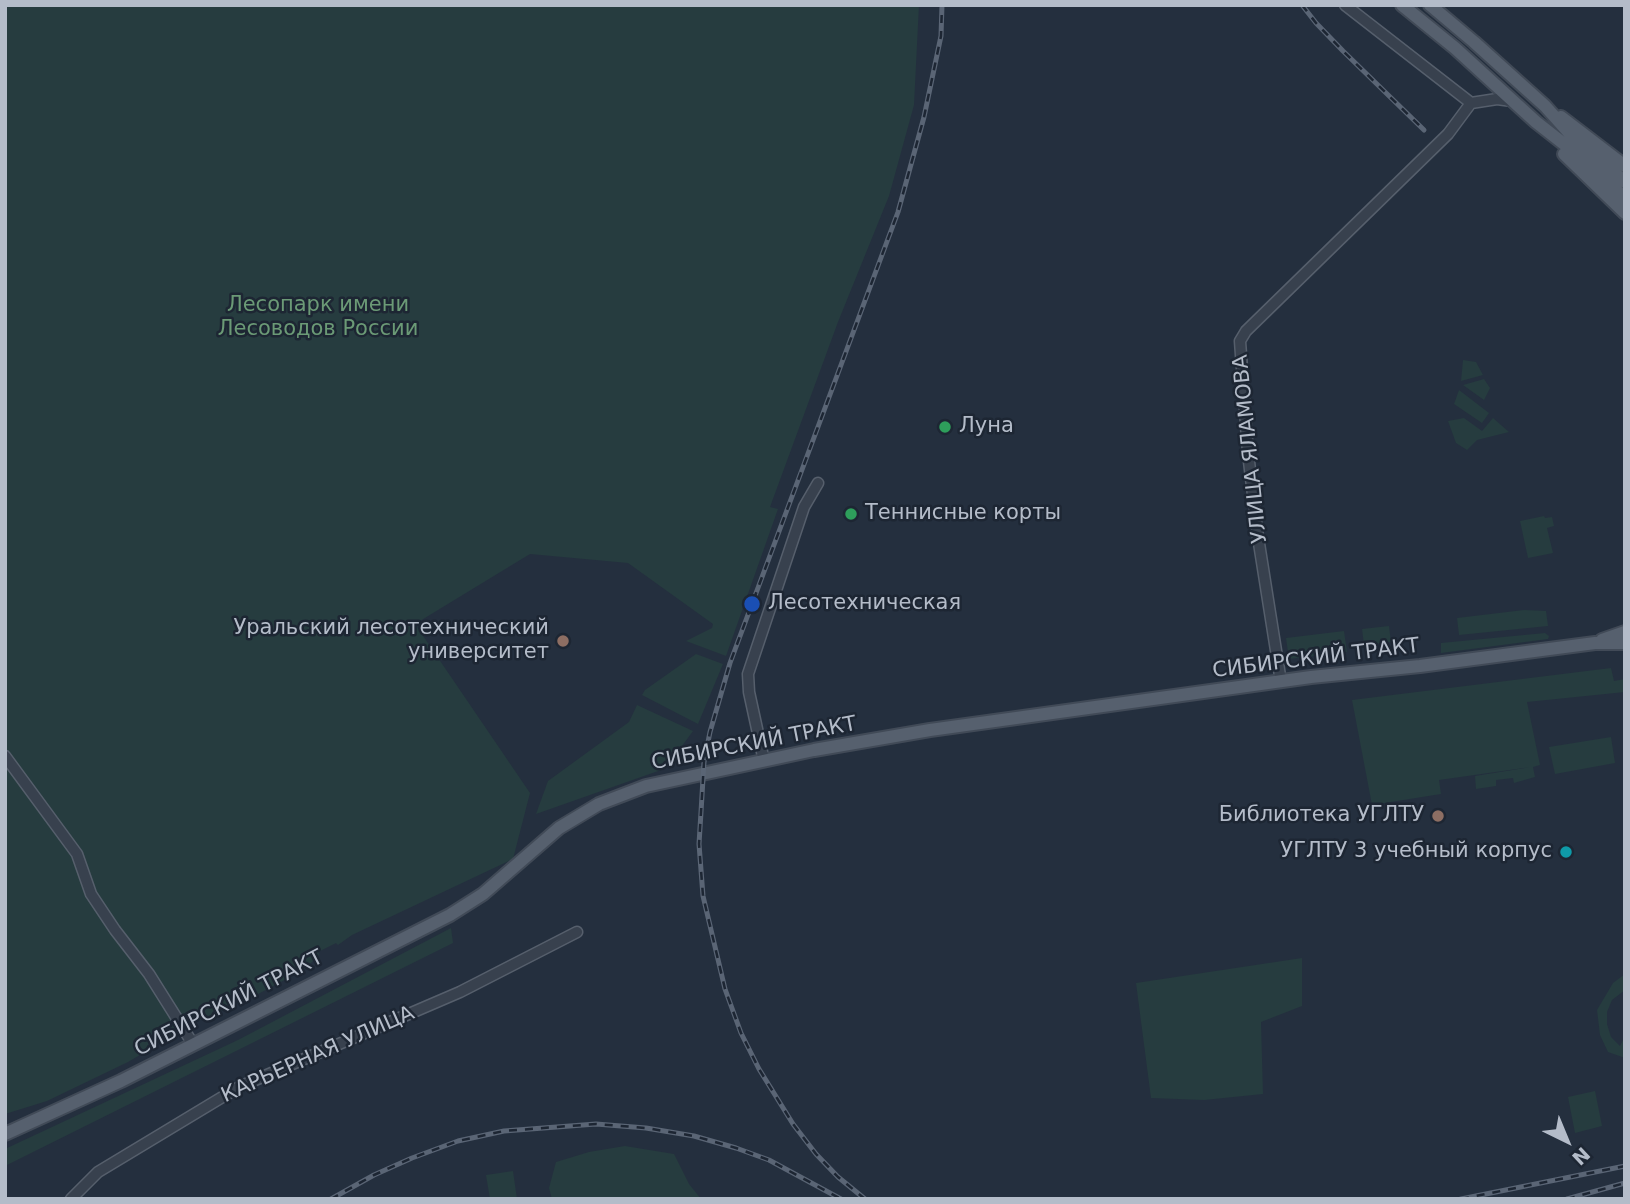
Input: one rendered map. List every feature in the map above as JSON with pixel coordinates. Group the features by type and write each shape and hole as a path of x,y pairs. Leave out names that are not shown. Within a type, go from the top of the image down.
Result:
{"main road":[{"path":"1402,5 1625,198"},
{"path":"1430,5 1545,106 1571,135 1625,182"},
{"path":"1430,28 1433,19 1442,15"},
{"path":"1545,106 1577,127 1625,166"},
{"path":"1536,122 1558,149 1625,213"},
{"name":"СИБИРСКИЙ ТРАКТ","path":"1595,643 1625,632"},
{"name":"СИБИРСКИЙ ТРАКТ","path":"5,1134 65,1108 467,905 509,873 559,828 599,804 646,786 814,750 930,730 1281,681 1595,643 1625,643"}],"street":[{"path":"1345,5 1471,103 1497,99 1512,101"},
{"name":"УЛИЦА ЯЛАМОВА","path":"1281,681 1248,453 1240,341 1246,331 1448,134 1471,103"},
{"path":"764,761 749,692 748,674 804,507 818,483"},
{"path":"5,756 77,854 91,894 149,974 193,1044"},
{"name":"КАРЬЕРНАЯ УЛИЦА","path":"71,1199 98,1172 239,1087 460,992 577,932"}],"green space":[{"name":"Лесопарк имени Лесоводов России","path":"5,5 919,5 914,105 889,196 838,322 770,507 778,509 726,656 686,641 712,628 713,624 628,563 530,554 415,624 530,793 513,859 352,935 338,945 336,943 318,952 319,955 305,969 194,1023 128,1062 47,1101 5,1114"},
{"path":"1463,360 1476,362 1483,375 1461,381"},
{"path":"1484,379 1490,388 1484,400 1463,385"},
{"path":"1459,390 1489,413 1482,423 1454,404"},
{"path":"1464,418 1482,431 1493,418 1509,432 1477,440 1467,450 1456,443 1448,421"},
{"path":"1552,517 1554,526 1547,528 1553,553 1528,558 1520,521"},
{"path":"1524,610 1546,611 1548,626 1459,635 1457,618"},
{"path":"1389,626 1391,642 1364,645 1362,629"},
{"path":"1344,631 1347,652 1289,659 1286,638"},
{"path":"1545,633 1549,636 1548,639 1441,653 1441,643"},
{"path":"696,654 723,664 698,724 642,695 645,690"},
{"path":"1611,668 1614,681 1625,679 1625,692 1527,702 1540,765 1533,767 1535,777 1514,783 1513,778 1496,780 1496,786 1476,789 1475,776 1531,767 1439,780 1441,794 1372,805 1352,700"},
{"path":"637,705 693,731 671,761 661,770 536,814 548,781 629,722"},
{"path":"1611,737 1615,763 1555,774 1549,747"},
{"path":"451,928 453,943 5,1166 5,1149 238,1040"},
{"path":"1302,958 1302,1006 1261,1022 1263,1094 1204,1100 1151,1098 1136,983"},
{"path":"1625,974 1625,990 1612,1000 1607,1012 1607,1024 1611,1037 1620,1046 1625,1036 1625,1058 1608,1052 1600,1035 1597,1010 1613,983"},
{"path":"1595,1091 1602,1126 1575,1133 1568,1097"},
{"path":"625,1146 674,1154 689,1184 701,1199 552,1199 549,1188 556,1162 589,1152"},
{"path":"513,1171 517,1199 490,1199 486,1175"}],"railway":[{"path":"865,1199 838,1177 793,1124 759,1069 741,1033 725,989 703,896 699,844 704,762 730,663 898,212 924,117 941,36 942,5"},
{"path":"1302,5 1343,51 1424,130"},
{"path":"331,1199 374,1175 458,1141 504,1131 596,1124 646,1128 694,1136 736,1148 769,1160 841,1199"},
{"path":"1461,1199 1625,1166"},
{"path":"1567,1199 1625,1183"}],"place":[{"name":"Луна","path":"945,427"},
{"name":"Теннисные корты","path":"851,514"},
{"name":"Лесотехническая","path":"752,604"},
{"name":"Уральский лесотехнический университет","path":"563,641"},
{"name":"Библиотека УГЛТУ","path":"1438,816"},
{"name":"УГЛТУ 3 учебный корпус","path":"1566,852"}]}
